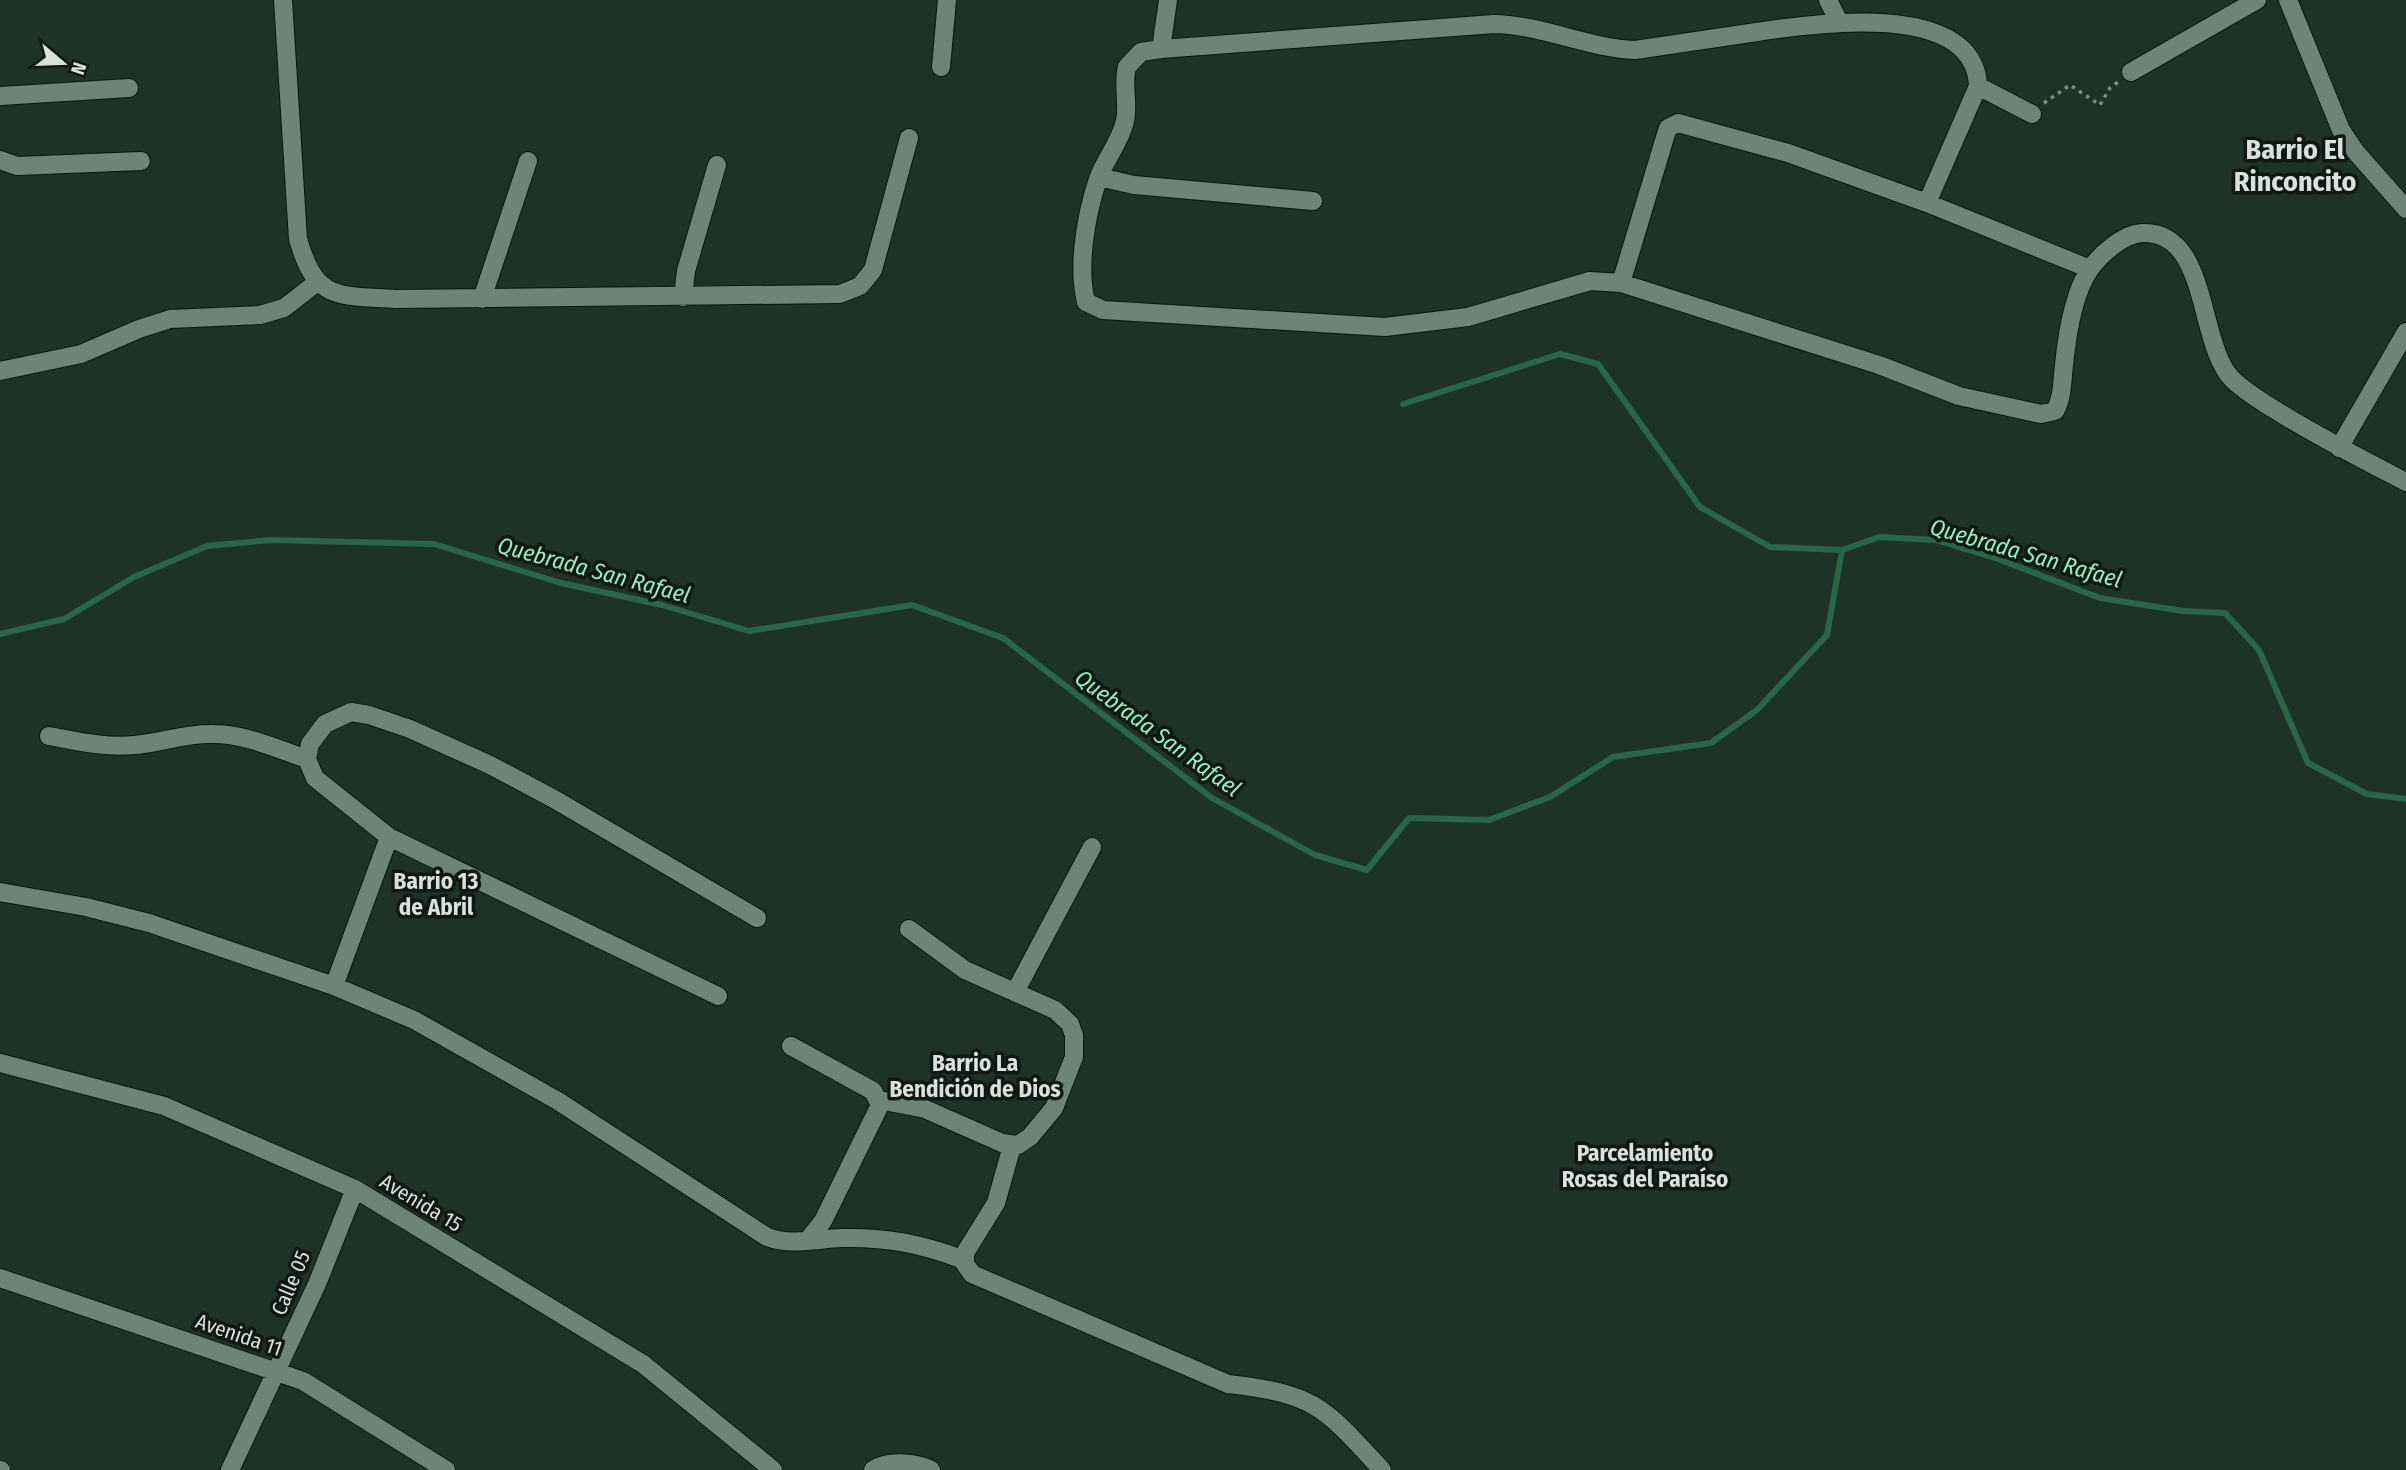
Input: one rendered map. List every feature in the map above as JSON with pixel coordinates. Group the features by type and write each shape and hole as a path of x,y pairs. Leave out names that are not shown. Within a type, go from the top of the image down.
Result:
{"street":[{"path":"283,0 298,239 309,272 316,283 342,294 482,299 840,294 860,286 873,270 909,138"},
{"path":"941,67 947,0"},
{"path":"1161,49 1168,0"},
{"path":"1828,0 1838,20"},
{"path":"2131,72 2257,0"},
{"path":"2288,0 2342,130 2355,151 2406,208"},
{"path":"1927,203 1978,86 1978,76 1968,56 1940,31 1917,24 1874,17 1838,20 1635,50 1605,47 1535,27 1494,24 1161,49 1141,52 1127,67 1124,123 1118,142 1098,177 1088,222 1083,282 1086,302 1097,309 1138,314 1385,327 1468,317 1590,281 1621,284 1880,365 1959,396 2041,414 2055,411 2061,398 2068,324 2090,269 2123,239 2136,234 2152,233 2170,242 2184,257 2204,300 2212,344 2219,363 2233,379 2252,395 2339,449 2406,482"},
{"path":"1978,86 2032,114"},
{"path":"0,96 129,88"},
{"path":"1621,284 1668,128 1678,123 1788,153 1927,203 2090,269"},
{"path":"0,160 17,166 141,161"},
{"path":"482,299 528,161"},
{"path":"683,297 686,271 717,165"},
{"path":"1098,177 1134,185 1313,201"},
{"path":"0,372 81,354 170,319 260,315 284,308 316,283"},
{"path":"2339,449 2406,332"},
{"path":"718,996 389,837 315,778 307,759 313,737 334,718 351,712 369,715 490,765 757,918"},
{"path":"48,736 120,746 178,736 222,735 264,744 307,759"},
{"path":"334,986 389,837"},
{"path":"1014,992 1092,847"},
{"path":"0,892 86,907 149,923 334,986 414,1020 558,1101 767,1237 788,1242 844,1238 906,1241 964,1260"},
{"path":"879,1100 925,1109 1012,1146 1030,1138 1054,1108 1072,1067 1075,1047 1070,1024 1063,1016 1046,1005 950,961 909,929"},
{"path":"791,1046 873,1091 879,1100 878,1115 823,1221 807,1241"},
{"name":"Avenida 15","path":"0,1063 164,1106 355,1189 643,1364 773,1470"},
{"path":"1012,1146 996,1203 971,1239 964,1260 967,1269 978,1277 1228,1384 1264,1388 1303,1398 1331,1415 1382,1470"},
{"name":"Calle 05","path":"230,1470 277,1372 355,1189"},
{"name":"Avenida 11","path":"0,1278 303,1381 446,1470"},
{"path":"873,1470 902,1463 928,1469"}],"path":[{"path":"2032,114 2070,85 2100,105 2110,88 2131,72"}],"waterway":[{"name":"Quebrada San Rafael","path":"1403,404 1560,354 1598,364 1700,507 1770,547 1842,550 1879,537 1936,540 1998,559 2100,598 2183,611 2225,613 2259,650 2308,763 2367,794 2406,799"},
{"name":"Quebrada San Rafael","path":"0,634 64,619 134,577 207,546 271,540 434,544 561,583 662,605 749,631 912,605 1003,638 1212,798 1315,855 1367,870 1409,818 1489,820 1550,797 1613,757 1711,743 1757,710 1827,635 1842,550"}],"district":[{"name":"Barrio El Rinconcito","path":"2295,165"},
{"name":"Barrio 13 de Abril","path":"436,894"},
{"name":"Barrio La Bendición de Dios","path":"975,1076"},
{"name":"Parcelamiento Rosas del Paraíso","path":"1645,1166"}]}
